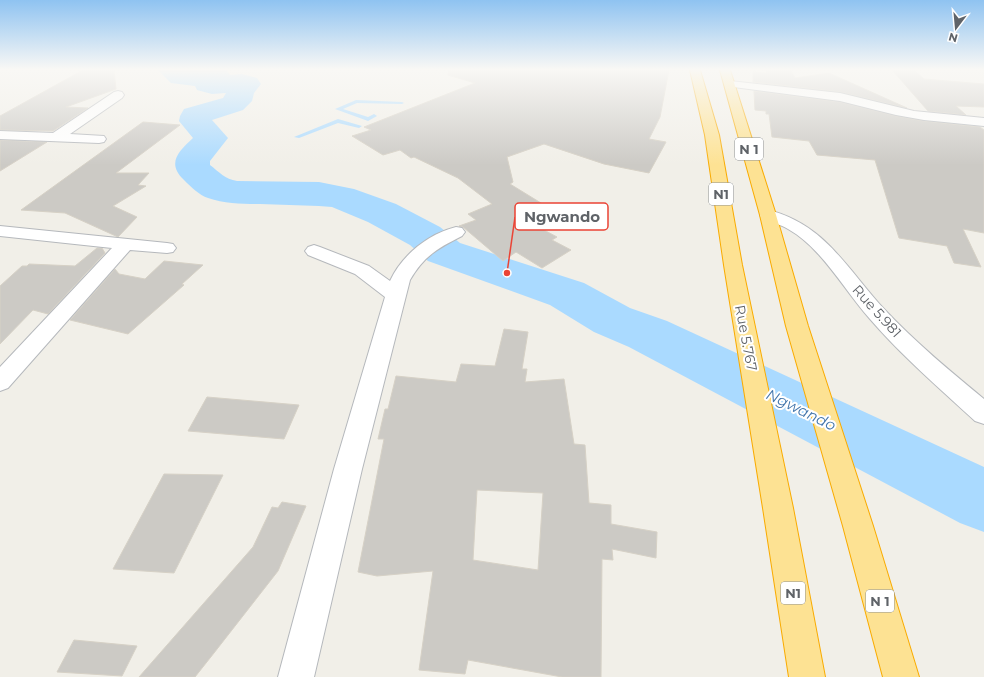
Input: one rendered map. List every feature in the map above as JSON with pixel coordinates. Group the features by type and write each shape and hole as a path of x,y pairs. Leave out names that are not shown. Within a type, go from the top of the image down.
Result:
{"highway":[{"name":"Rue 5.767","path":"703,102 712,136 807,677"},
{"name":"N 1","path":"735,102 768,215 797,326 902,677"}],"street":[{"path":"56,136 108,102"},
{"path":"864,102 904,113 952,120 984,122"},
{"path":"0,135 56,136 99,139"},
{"name":"Rue 5.981","path":"768,215 794,224 816,242 841,269 876,314 936,372 984,414"},
{"path":"0,231 167,248"},
{"path":"296,677 348,469 400,280 411,262 422,250 456,232"},
{"path":"0,382 126,243"},
{"path":"314,252 362,270 395,295"}],"building":[{"path":"26,102 81,102 66,107 88,108 53,131 0,130 0,116"},
{"path":"428,102 663,102 660,117 649,139 666,142 649,173 604,164 544,144 507,157 513,182 510,184 554,211 529,222 557,237 552,240 571,250 542,268 516,252 503,261 463,227 459,226 476,220 468,214 492,204 458,178 414,157 411,158 400,150 383,155 352,136 371,130 364,127"},
{"path":"755,102 837,102 896,116 924,121 980,127 984,130 984,233 963,229 981,267 954,263 947,246 899,238 875,160 817,155 809,141 772,137 769,114 766,114 766,111 755,110"},
{"path":"880,102 893,102 907,108"},
{"path":"920,102 984,102 984,107 956,106 966,115 928,111"},
{"path":"143,122 180,125 116,173 149,173 138,185 146,186 113,206 137,217 118,237 65,213 21,210"},
{"path":"0,140 47,142 0,171"},
{"path":"97,248 102,248 105,253 48,314 33,310 0,344 0,286 22,266 27,266 29,264 75,266"},
{"path":"164,261 203,265 182,284 184,285 128,334 70,320 115,269 119,274 145,279"},
{"path":"504,329 528,332 522,369 527,369 525,382 564,379 574,444 585,445 589,503 611,505 611,524 657,532 656,558 612,549 613,560 602,559 601,677 562,677 468,660 465,674 419,670 433,571 377,576 358,572 384,439 378,439 385,409 388,409 396,376 456,382 461,364 495,366","holes":["477,490 543,493 538,570 473,560"]},
{"path":"207,397 299,405 284,439 188,431"},
{"path":"164,474 223,475 174,573 113,569"},
{"path":"282,502 306,506 278,571 195,677 139,677 253,547 272,507 278,508"},
{"path":"74,640 137,646 122,676 57,672"}],"waterway":[{"name":"Ngwando","path":"236,102 233,104 195,116 195,121 212,138 197,153 192,161 192,165 195,171 210,184 221,190 237,192 319,194 340,197 382,213 425,236 444,252 567,294 612,320 648,334 984,501"},
{"path":"355,102 338,109 368,119 374,116"},
{"path":"370,102 402,103"},
{"path":"297,137 338,121 359,126"}],"place":[{"name":"Ngwando","path":"507,273"}]}
